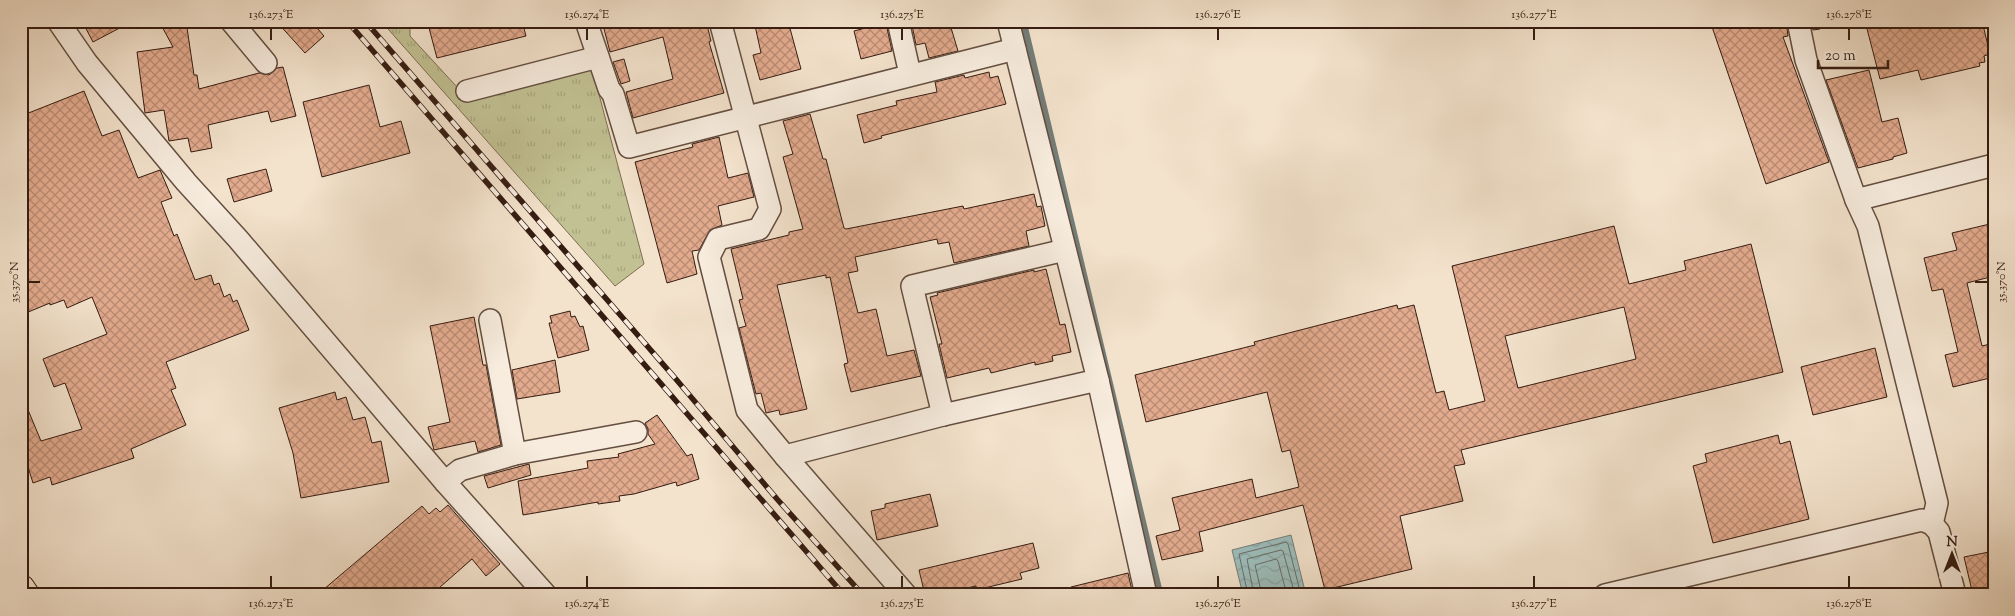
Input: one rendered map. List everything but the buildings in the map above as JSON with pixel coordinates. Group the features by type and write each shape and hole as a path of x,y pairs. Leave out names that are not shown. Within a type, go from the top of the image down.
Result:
{"main road":[{"path":"21,589 25,595"}],"street":[{"path":"58,21 87,63 173,167 238,239 445,482 546,595"},
{"path":"231,21 266,63"},
{"path":"586,21 609,89 613,94 629,147 1014,49"},
{"path":"720,21 770,209 759,229 718,239 709,257 747,410 906,595"},
{"path":"898,21 910,74"},
{"path":"1008,21 1098,380 1146,595"},
{"path":"1798,21 1806,60 1856,200 1868,226 1937,502 1932,524"},
{"path":"467,91 598,57"},
{"path":"1856,200 1994,165"},
{"path":"943,416 912,286 1065,250"},
{"path":"490,320 515,454"},
{"path":"785,456 943,416 1098,380"},
{"path":"445,482 460,470 515,454 636,432"},
{"path":"1605,595 1676,587 1917,521 1928,521 1941,537 1956,595"}],"green space":[{"path":"381,21 410,21 410,36 469,100 592,68 644,264 615,286"}],"water":[{"path":"1291,535 1306,595 1243,595 1232,550"}],"waterway":[{"path":"1023,21 1160,595"}],"railway":[{"path":"347,21 844,595"},
{"path":"365,21 675,378 777,499 863,595"}]}
